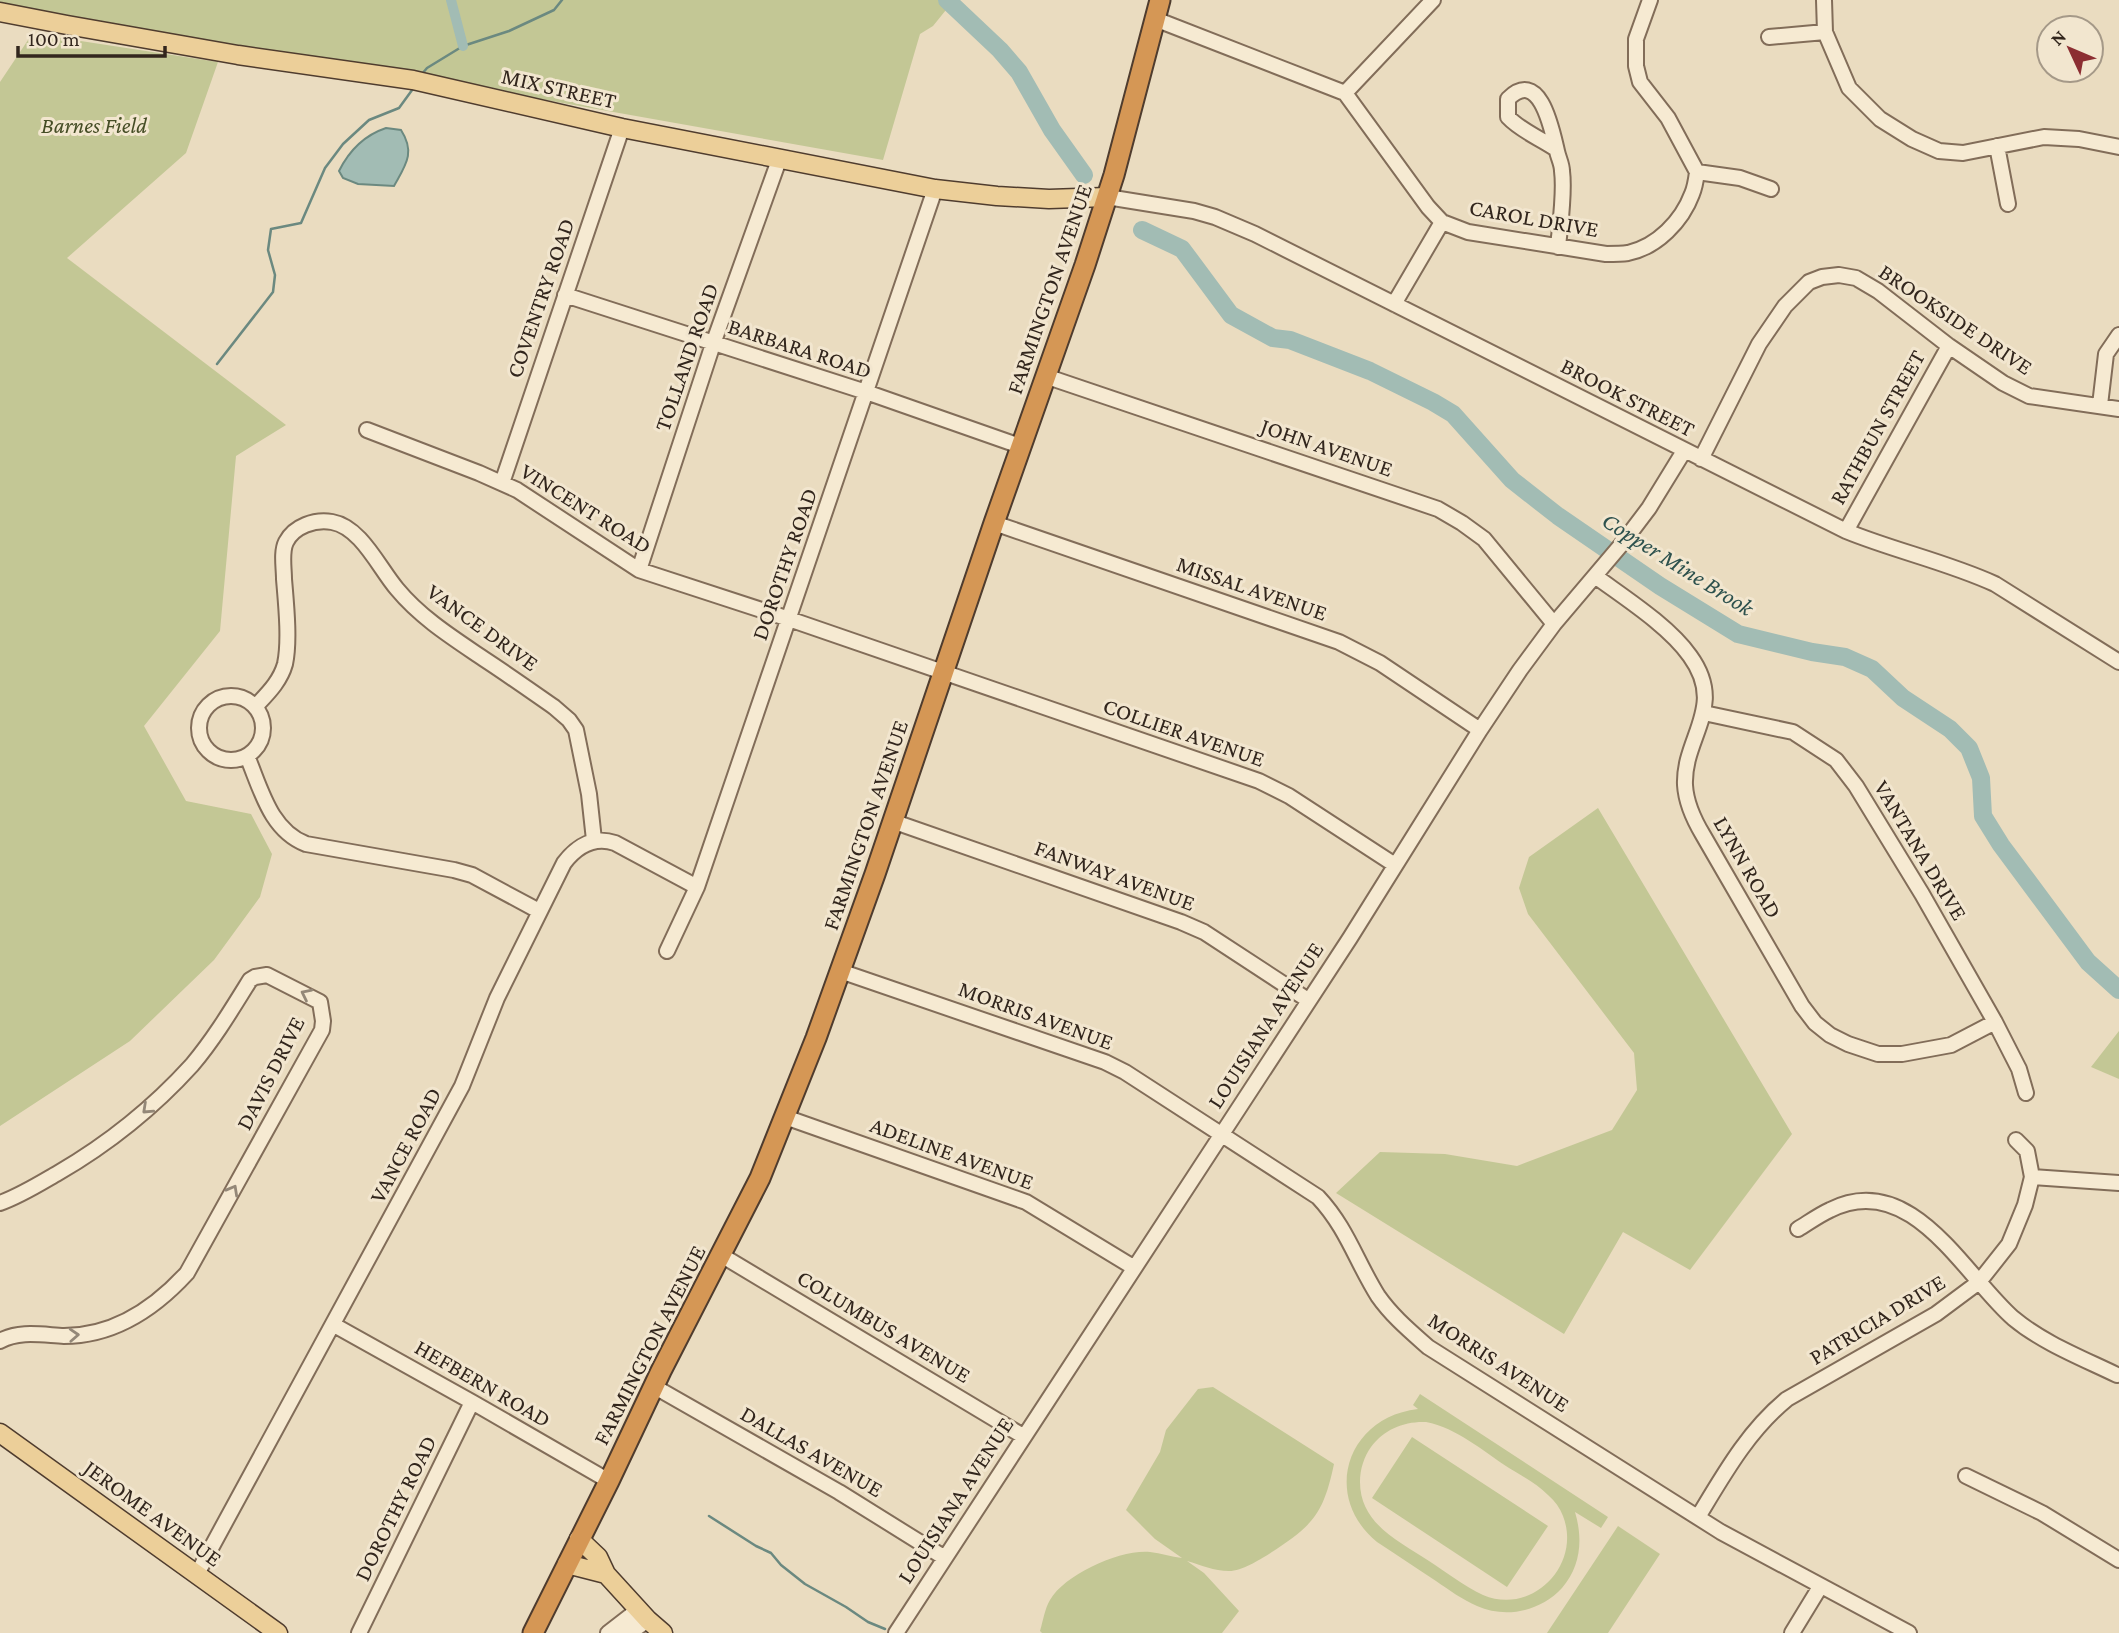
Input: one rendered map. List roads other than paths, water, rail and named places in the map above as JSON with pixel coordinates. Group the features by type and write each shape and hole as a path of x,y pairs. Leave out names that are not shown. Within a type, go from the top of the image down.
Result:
{"highway":[{"name":"FARMINGTON AVENUE","path":"533,1633 661,1371 760,1178 785,1117 840,971 1107,197 1158,9"}],"main road":[{"name":"MIX STREET","path":"0,12 239,55 418,81 622,128 935,189 1049,199 1107,197"},
{"name":"JEROME AVENUE","path":"0,1433 278,1633"},
{"path":"579,1539 598,1557 606,1574 663,1633"},
{"path":"567,1564 606,1574"}],"street":[{"path":"1158,9 1345,93 1433,0"},
{"path":"1650,0 1636,39 1636,65 1640,82 1668,118 1698,173 1740,178 1771,190"},
{"path":"1824,0 1825,32 1849,88 1880,118 1912,139 1939,150 1963,153 2045,137 2079,139 2119,147"},
{"path":"1769,37 1825,32"},
{"name":"CAROL DRIVE","path":"1345,93 1412,187 1442,222 1468,232 1606,254 1628,253 1648,246 1665,233 1692,195 1698,173"},
{"name":"COVENTRY ROAD","path":"502,483 622,128"},
{"path":"1997,146 2008,204"},
{"path":"1556,149 1562,171 1558,247"},
{"name":"TOLLAND ROAD","path":"639,570 713,344 779,160"},
{"name":"DOROTHY ROAD","path":"667,951 697,887 935,189"},
{"name":"BROOK STREET","path":"1107,197 1173,206 1215,217 1255,234 1846,531 1995,584 2119,662"},
{"path":"1394,304 1442,222"},
{"name":"BROOKSIDE DRIVE","path":"1701,459 1759,344 1785,306 1808,282 1831,276 1856,278 1878,291 1949,346 2003,383 2029,396 2119,409"},
{"name":"BARBARA ROAD","path":"565,295 866,392 1020,446"},
{"path":"2100,405 2106,354 2119,335"},
{"name":"RATHBUN STREET","path":"1846,531 1949,346"},
{"name":"JOHN AVENUE","path":"1045,376 1438,509 1484,539 1554,625"},
{"name":"VINCENT ROAD","path":"368,430 517,490 639,570 943,672"},
{"name":"LOUISIANA AVENUE","path":"896,1633 1308,1000 1480,730 1554,625 1649,508 1684,450"},
{"name":"VANCE DRIVE","path":"255,707 281,677 286,660 283,559 285,542 298,528 312,522 330,521 344,526 357,537 396,589 416,610 442,631 554,706 569,720 580,743 594,841"},
{"name":"MISSAL AVENUE","path":"994,523 1339,642 1380,663 1480,730"},
{"name":"LYNN ROAD","path":"1595,576 1678,641 1690,655 1700,674 1704,713 1686,770 1685,785 1689,806 1716,858 1802,1006 1815,1023 1848,1044 1878,1054 1902,1054 1951,1045 1995,1022"},
{"name":"COLLIER AVENUE","path":"943,672 1259,781 1289,796 1395,865"},
{"path":"235,696 245,699 255,707 262,724 262,734 254,750 247,756 237,760 218,758 203,745 198,725 207,706 215,700 235,696"},
{"name":"VANTANA DRIVE","path":"1704,713 1793,732 1836,760 1856,786 1922,894 1995,1022 2019,1069 2026,1093"},
{"path":"247,756 270,812 293,839 306,844 472,875 539,911"},
{"name":"FANWAY AVENUE","path":"892,821 1181,922 1204,933 1308,1000"},
{"path":"594,841 615,843 697,887"},
{"name":"VANCE ROAD","path":"197,1574 462,1086 497,998 559,872 570,855 594,841"},
{"name":"MORRIS AVENUE","path":"840,971 1105,1062 1125,1072 1318,1197 1333,1213 1388,1309 1429,1347 1698,1517 1820,1587 1909,1633"},
{"name":"DAVIS DRIVE","path":"0,1203 91,1154 132,1123 192,1064 255,976 267,975 320,1002 323,1021 321,1030 187,1273 176,1286 128,1321 103,1331 77,1335 2,1335"},
{"name":"ADELINE AVENUE","path":"785,1117 1026,1202 1133,1267"},
{"path":"2016,1140 2027,1151 2032,1177 2119,1183"},
{"name":"PATRICIA DRIVE","path":"1698,1517 1737,1453 1768,1414 1787,1399 1936,1314 1979,1282 2009,1244 2025,1205 2032,1177"},
{"path":"1798,1230 1831,1209 1858,1202 1885,1203 1918,1219 1941,1239 1979,1282 2028,1329 2116,1375"},
{"name":"COLUMBUS AVENUE","path":"721,1255 1023,1436"},
{"name":"HEFBERN ROAD","path":"334,1325 609,1481"},
{"name":"DALLAS AVENUE","path":"655,1387 838,1492 945,1558"},
{"name":"DOROTHY ROAD","path":"359,1633 472,1402"},
{"path":"1966,1476 2042,1513 2119,1560"},
{"path":"1792,1633 1820,1587"},
{"path":"608,1633 643,1615"},
{"path":"619,1633 635,1629 643,1615"}],"water":[{"path":"386,128 401,130 408,146 407,159 394,186 358,184 343,178 339,171 353,150 371,135"}],"waterway":[{"path":"451,0 463,46"},
{"path":"422,74 427,68 463,46 509,31 554,10 562,0"},
{"name":"Copper Mine Brook","path":"947,0 1000,50 1019,72 1052,130 1084,175"},
{"path":"217,364 273,292 275,275 268,250 271,229 301,223 325,168 343,144 369,120 399,108 415,86"},
{"name":"Copper Mine Brook","path":"1142,230 1182,249 1231,315 1273,338 1290,340 1370,371 1453,414 1512,480 1558,516 1660,586 1738,634 1845,657 1872,669 1903,698 1950,729 1969,748 1981,778 1983,816 2001,845 2088,962 2119,990"},
{"path":"709,1516 771,1553 781,1565 805,1584 868,1622 885,1629"}],"park label":[{"name":"Barnes Field","path":"94,125"}]}
